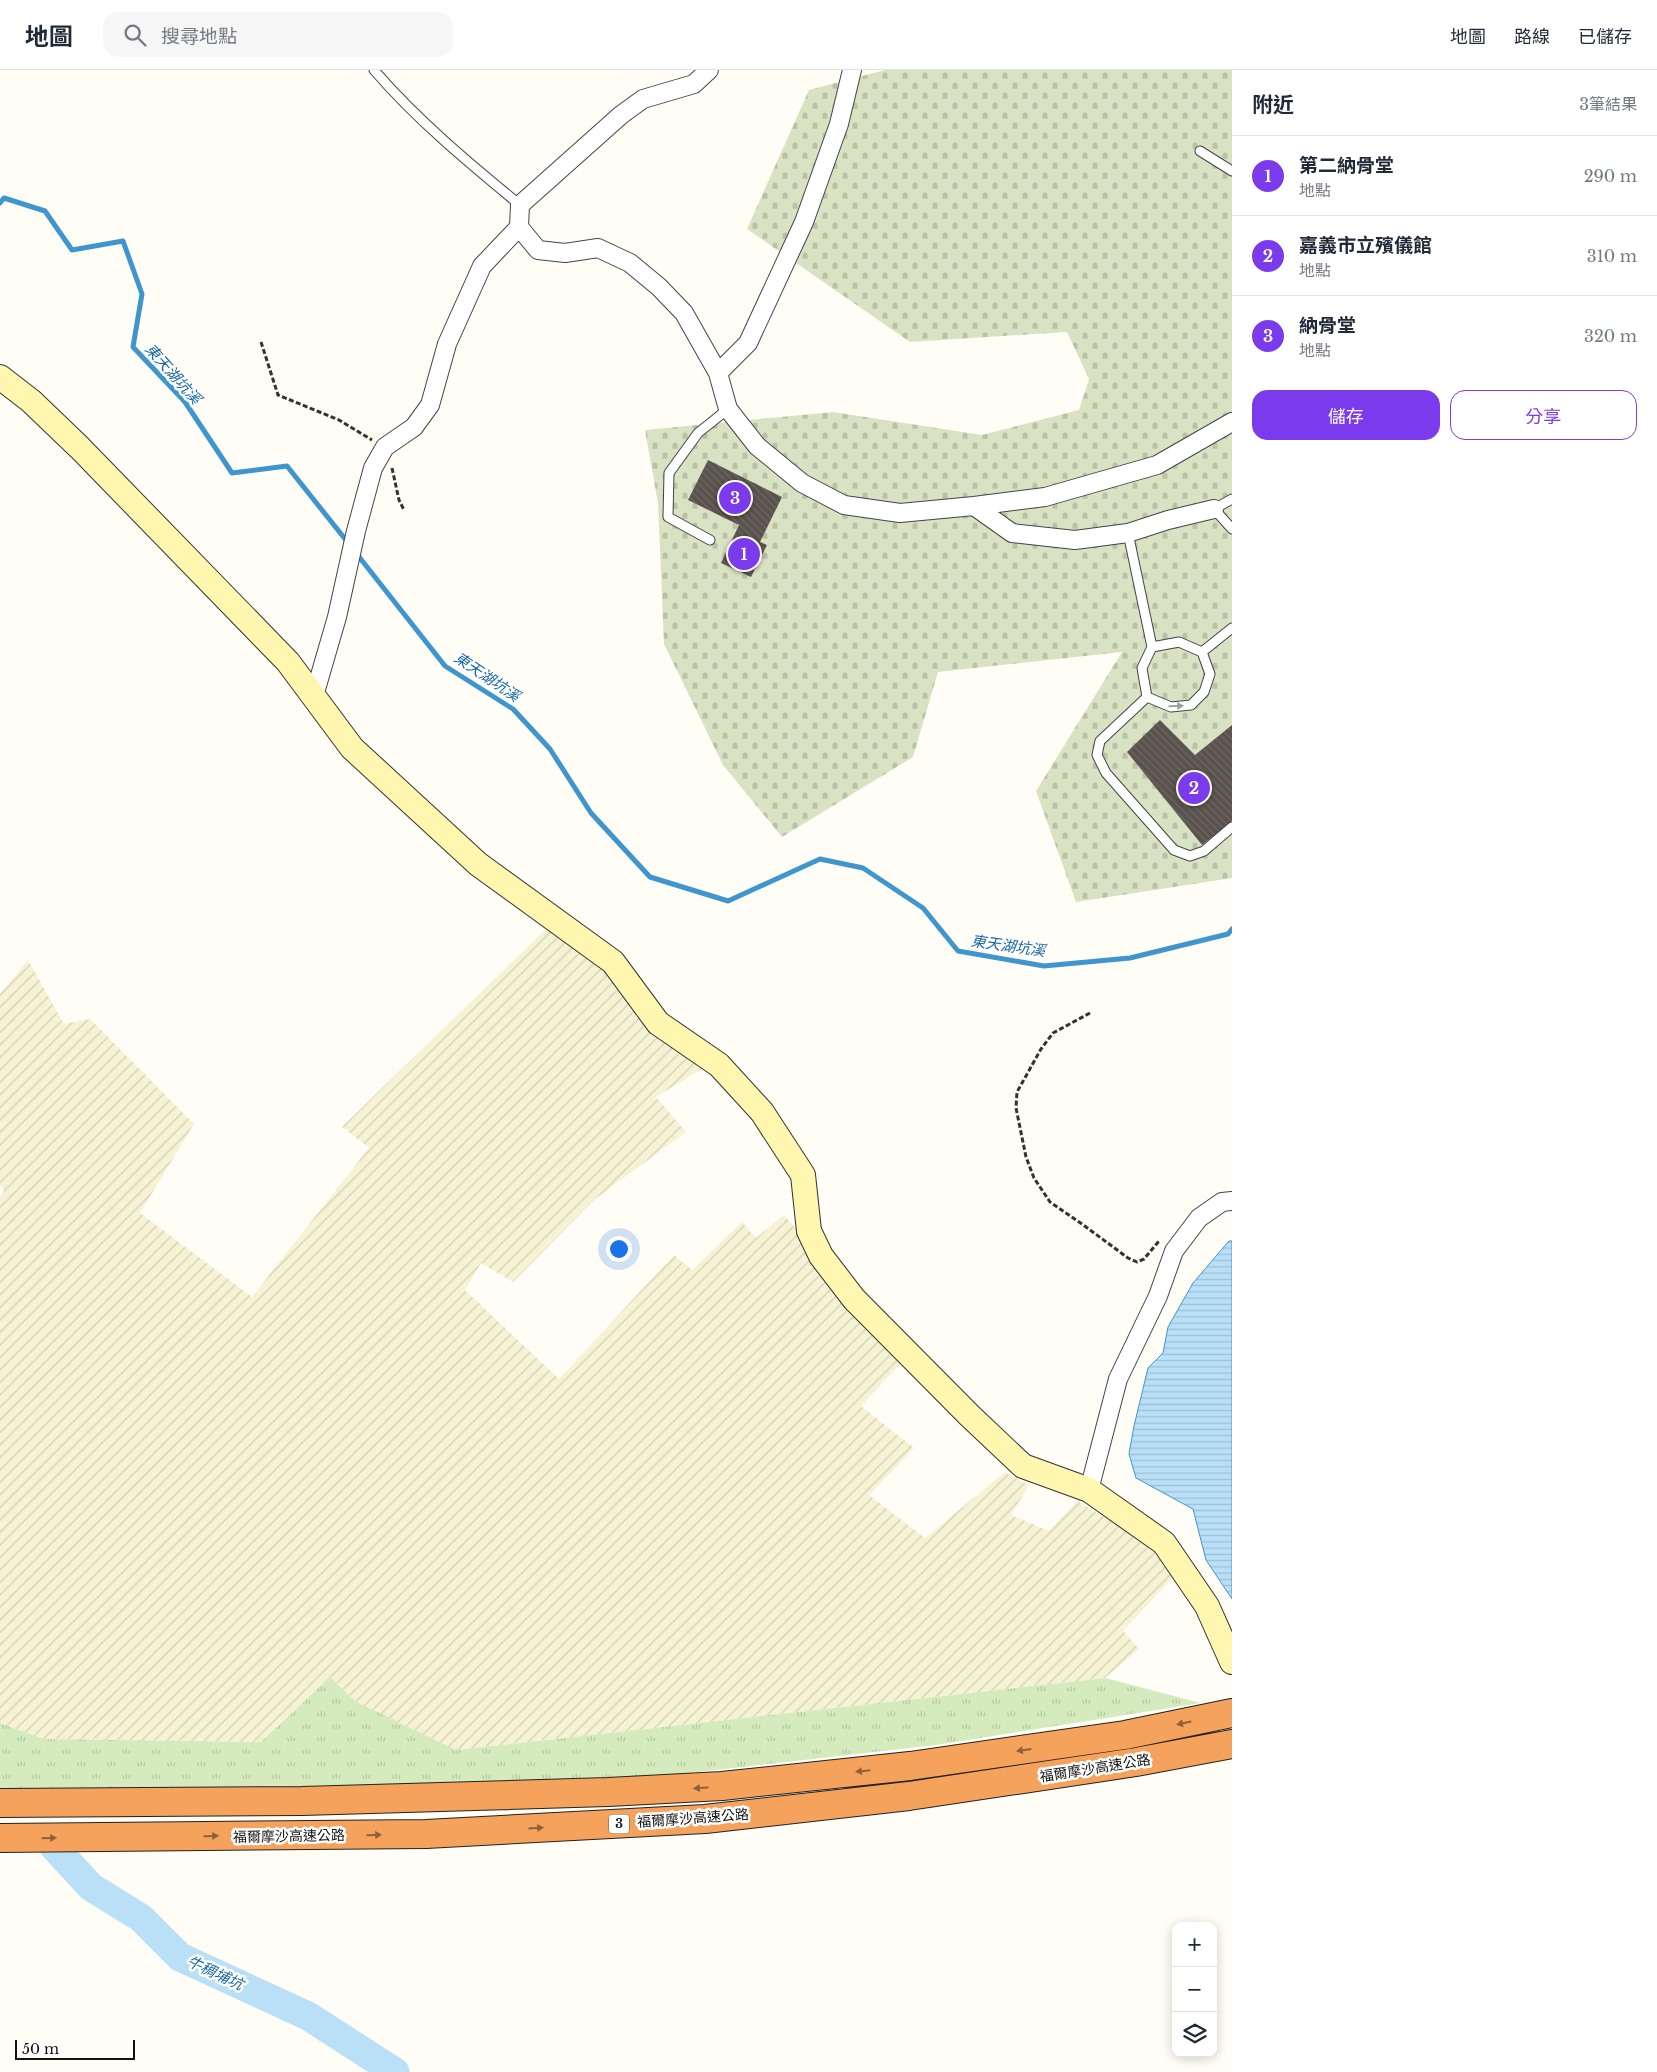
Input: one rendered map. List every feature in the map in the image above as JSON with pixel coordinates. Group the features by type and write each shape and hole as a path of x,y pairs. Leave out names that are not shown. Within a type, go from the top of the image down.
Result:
{"highway":[{"name":"福爾摩沙高速公路","path":"0,1802 302,1802 608,1792 722,1786 930,1763 1125,1735 1232,1713"},
{"name":"福爾摩沙高速公路","path":"0,1838 426,1834 706,1819 908,1796 1136,1762 1232,1744"}],"street":[{"path":"314,696 337,617 356,531 373,468 385,447 414,427 430,405 447,344 482,266 519,227 520,205 621,115 643,99 694,84 709,70"},
{"path":"718,373 748,343 804,222 839,124 852,70"},
{"path":"519,227 538,250 565,253 598,248 630,263 659,287 684,313 718,373 728,410 757,446 802,483 844,505 900,513 1045,497 1157,465 1232,422"},
{"path":"0,377 31,401 80,448 288,662 352,748 478,864 613,962 658,1023 719,1065 762,1112 802,1175 809,1231 821,1256 854,1299 969,1415 1023,1466 1089,1490 1164,1543 1207,1606 1232,1662"},
{"path":"974,506 1012,533 1075,540 1128,533 1168,520 1214,509"},
{"path":"1089,1490 1118,1379 1158,1296 1174,1251 1199,1218 1222,1202 1232,1201"}],"lane":[{"path":"374,70 394,93 469,162 520,205"},
{"path":"1200,151 1232,171"},
{"path":"710,540 668,517 669,473 698,433 728,410"},
{"path":"1232,499 1214,509 1232,529"},
{"path":"1128,533 1152,647 1142,668 1147,697"},
{"path":"1202,652 1232,628"},
{"path":"1147,697 1171,707 1191,704 1204,692 1210,674 1202,652 1179,642 1152,647"},
{"path":"1147,697 1100,741 1097,755 1106,773 1174,850 1190,856 1204,851 1232,827"}],"path":[{"path":"261,342 278,395 339,420 385,447 399,500 404,510"},
{"path":"1090,1013 1053,1032 1041,1049 1017,1092 1016,1108 1026,1157 1034,1178 1050,1202 1128,1258 1137,1262 1144,1259 1162,1238"}],"shaded area":[{"path":"548,927 596,957 652,1029 702,1069 656,1097 686,1132 595,1199 513,1282 481,1263 465,1290 559,1379 674,1255 692,1270 742,1222 756,1238 784,1215 906,1358 861,1406 914,1448 869,1495 925,1538 1005,1472 1029,1485 1011,1515 1049,1531 1077,1501 1142,1539 1176,1574 1123,1631 1139,1649 1105,1678 455,1750 355,1701 330,1677 261,1742 43,1739 0,1723 0,1197 4,1191 0,1185 0,994 28,960 64,1024 90,1019 194,1124 140,1213 252,1297 369,1148 342,1127"}],"green space":[{"path":"885,70 1232,70 1232,878 1076,902 1036,791 1122,652 938,672 913,757 782,837 723,765 664,644 658,503 645,430 833,412 982,435 1079,410 1089,379 1067,332 910,342 747,229 809,90"},
{"path":"330,1677 355,1701 456,1750 1105,1678 1201,1703 936,1745 592,1784 312,1792 0,1789 0,1723 44,1739 261,1742"}],"water":[{"path":"1229,1241 1232,1241 1232,1599 1206,1560 1193,1509 1136,1478 1129,1454 1148,1368 1163,1353 1168,1327 1193,1283"}],"building":[{"path":"708,460 782,497 760,542 767,545 751,577 721,563 739,525 688,500"},
{"path":"1160,720 1195,755 1232,725 1232,821 1202,845 1127,752"}],"waterway":[{"name":"東天湖坑溪","path":"0,203 4,198 45,211 72,250 123,241 142,294 133,347 185,402 232,473 287,466 349,544"},
{"name":"東天湖坑溪","path":"356,553 445,666 513,709 550,749 591,813 650,877 728,901 820,859 863,868 923,908 958,951 1044,966 1130,958 1228,934 1232,929"},
{"name":"牛稠埔坑","path":"54,1847 91,1887 141,1918 180,1957 308,2016 395,2072"}],"place":[{"name":"納骨堂","path":"735,498"},
{"name":"第二納骨堂","path":"744,554"},
{"name":"嘉義市立殯儀館","path":"1194,788"}]}
